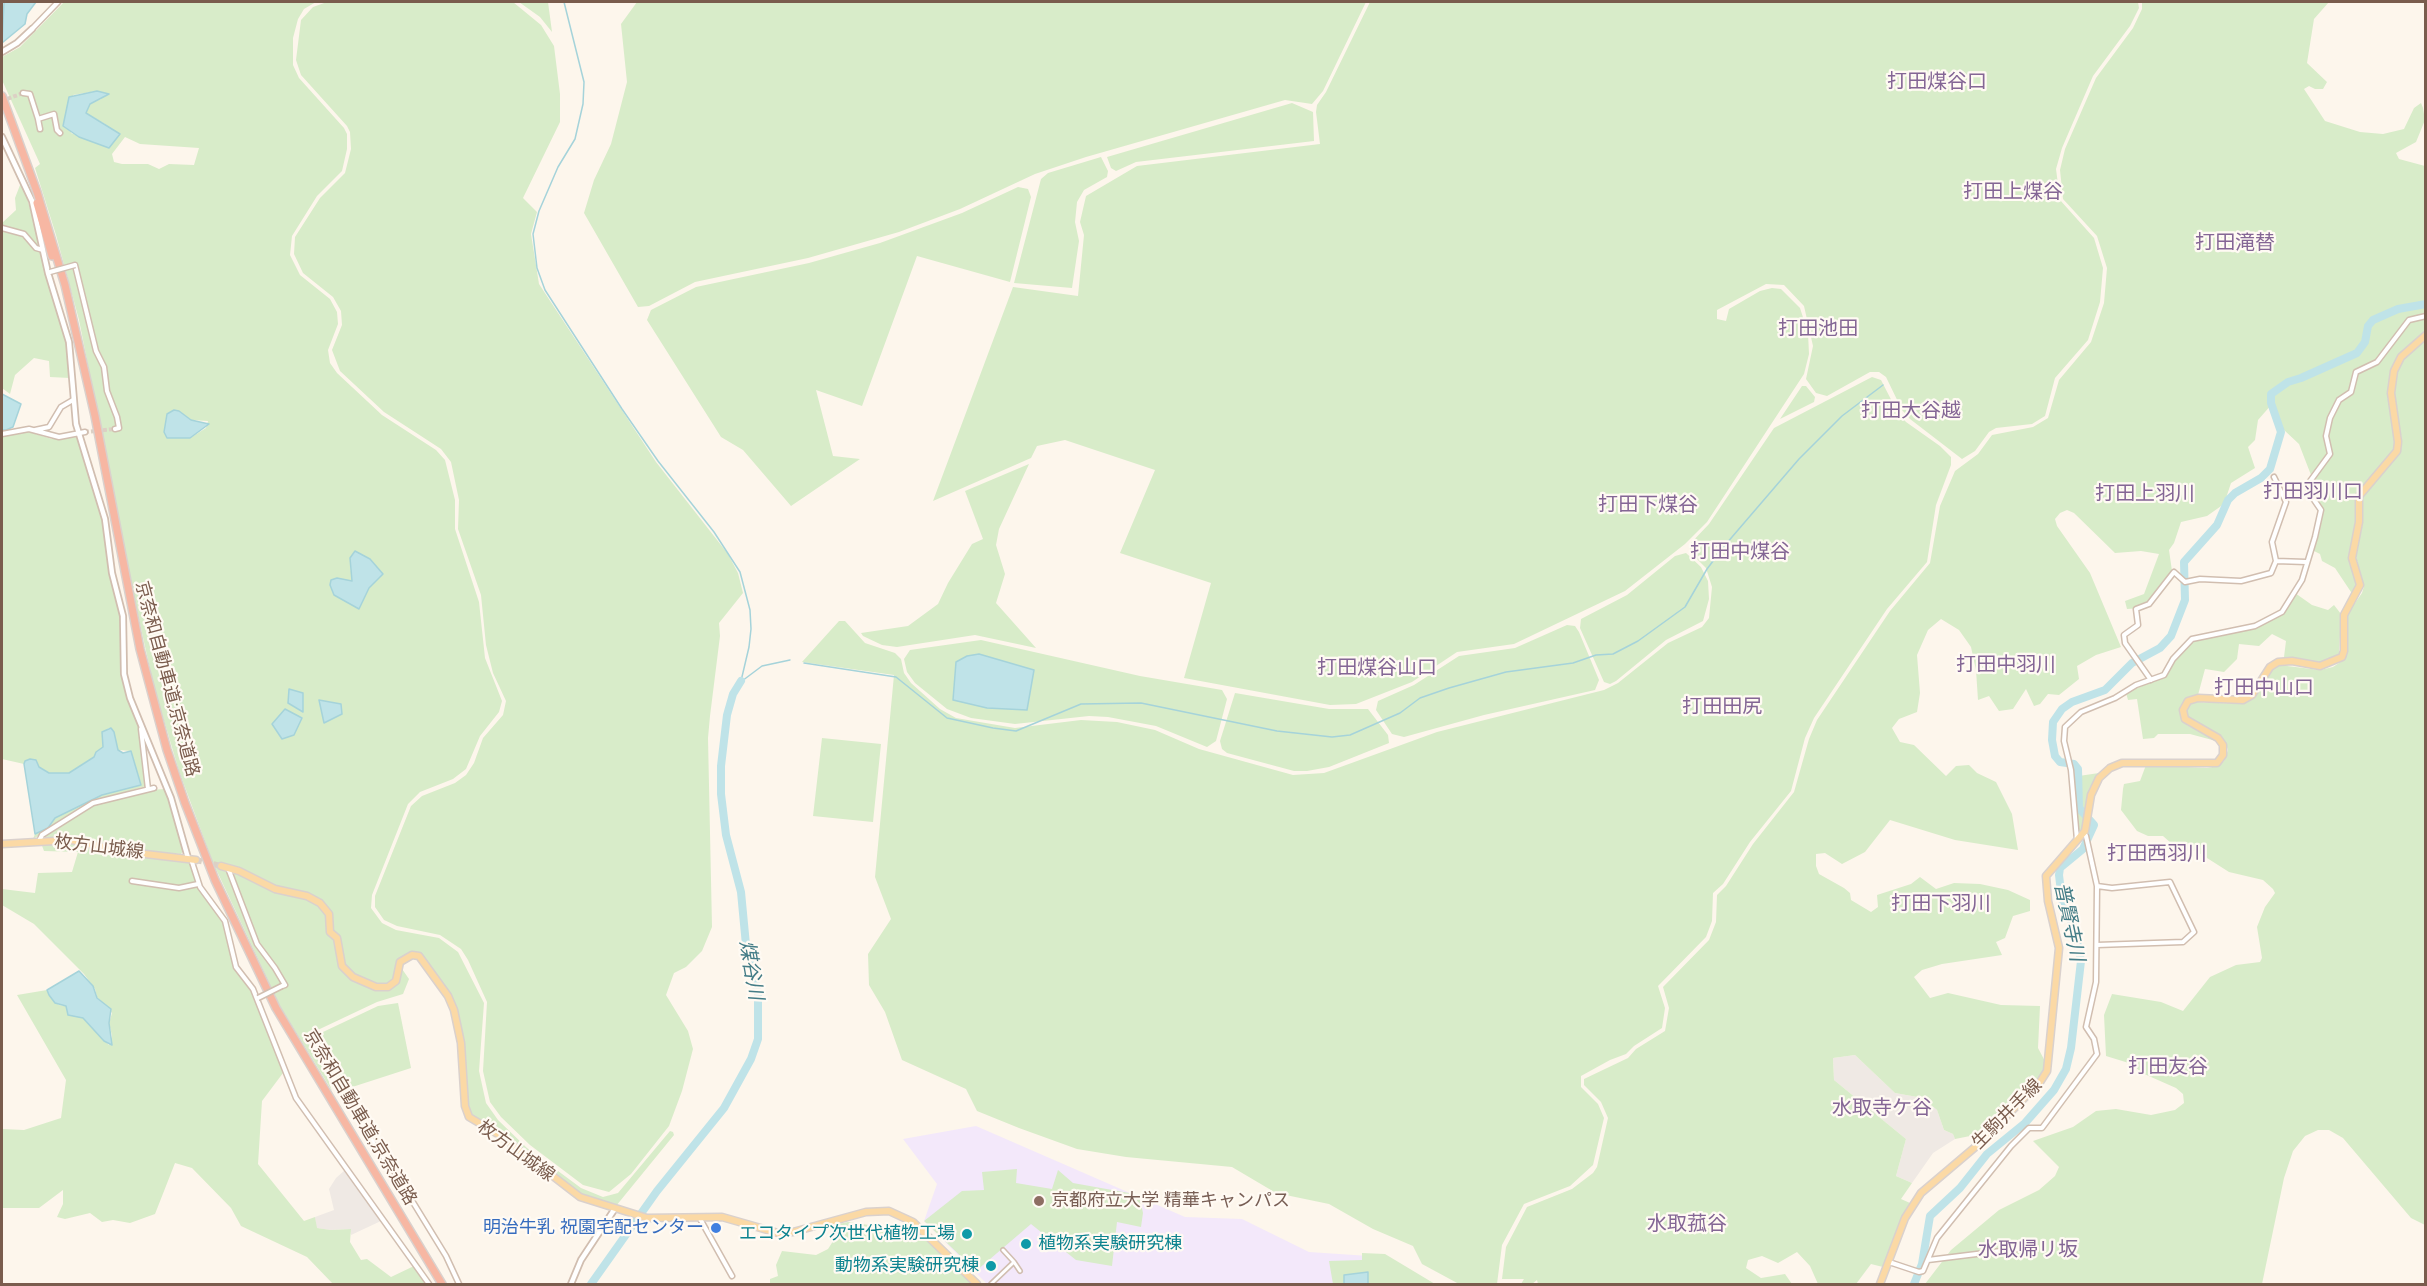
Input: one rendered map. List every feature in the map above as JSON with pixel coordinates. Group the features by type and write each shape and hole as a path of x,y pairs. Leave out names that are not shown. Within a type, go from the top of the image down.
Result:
{"highway":[{"name":"京奈和自動車道;京奈道路","path":"2,96 30,170 84,376 139,658 165,751 188,817 210,875 260,984 440,1284"}],"main road":[{"name":"生駒井手線","path":"1880,1284 1905,1218 1921,1193 1988,1135 2040,1082 2047,1071 2059,948 2045,880 2051,867 2082,834 2089,820 2094,786 2102,775 2114,766 2146,762 2207,765 2222,759 2224,748 2218,738 2191,724 2184,717 2183,708 2188,701 2195,698 2243,700 2252,695 2270,667 2278,662 2292,661 2320,666 2342,657 2344,615 2360,585 2352,558 2359,522 2359,499 2363,490 2397,451 2398,442 2391,393 2394,370 2401,357 2426,336"},
{"name":"枚方山城線","path":"2,844 72,840 120,851 192,859"},
{"name":"枚方山城線","path":"224,866 276,889 308,896 320,903 329,914 330,932 337,938 342,966 353,977 376,987 388,987 396,981 398,965 412,955 419,956 448,996 454,1010 461,1043 465,1106 469,1117 501,1136 574,1194 614,1210 643,1217 668,1220 699,1216 722,1217 778,1233 793,1232 866,1212 889,1211 913,1222 977,1284"}],"street":[{"path":"2,52 17,43 58,2"},
{"path":"23,93 30,94 40,129"},
{"path":"38,119 54,114 57,130 60,133"},
{"path":"2,137 27,187 69,342 73,400 110,540 112,573 123,616 124,674 141,729 171,798 198,884 225,921 236,967 257,998 296,1098 429,1284"},
{"path":"2,228 24,234 36,248 43,250"},
{"path":"50,272 75,265 94,344 104,367 108,391 117,417 119,428 115,429"},
{"path":"2077,841 2071,770 2064,736 2065,727 2081,712 2115,698 2136,685 2164,675 2173,659 2192,639 2255,626 2282,612 2302,580 2321,510 2310,494 2308,484 2330,454 2326,436 2330,418 2339,400 2351,392 2356,372 2377,362 2409,320 2426,316"},
{"path":"2,434 49,427 61,407 73,400"},
{"path":"35,430 53,437 82,433"},
{"path":"2151,680 2125,643 2124,635 2138,625 2136,609 2149,604 2174,572 2184,582 2200,579 2241,581 2271,573 2276,561 2272,542 2286,502 2274,477"},
{"path":"2276,561 2306,562"},
{"path":"141,729 148,789"},
{"path":"39,841 42,835 93,803 154,788"},
{"path":"1889,1262 1921,1272 1938,1239 2011,1146 2029,1128 2042,1128 2097,1054 2094,1039 2086,1028 2096,982 2097,886 2086,836 2082,834"},
{"path":"224,866 257,944 285,985 257,998"},
{"path":"132,880 179,888 198,884"},
{"path":"2097,886 2112,888 2170,882 2194,932 2183,942 2097,945"},
{"path":"362,1121 376,1148 392,1168 446,1256 459,1284"},
{"path":"571,1284 581,1260 614,1210"},
{"path":"699,1216 732,1276"},
{"path":"1928,1260 2017,1249 2033,1243"},
{"path":"1003,1250 1020,1271"},
{"path":"991,1284 1014,1262"}],"shaded area":[{"path":"1855,1055 1895,1093 1923,1098 1937,1110 1944,1130 1953,1134 1955,1139 1933,1153 1912,1183 1896,1176 1906,1139 1834,1080 1833,1058"},
{"name":"京都府立大学 精華キャンパス","path":"976,1126 1185,1217 1242,1219 1309,1252 1384,1257 1419,1284 987,1284 924,1221 937,1184 903,1139"},
{"path":"345,1170 381,1221 351,1235 350,1229 316,1228 315,1217 334,1210 329,1189"}],"green space":[{"path":"64,2 316,2 304,9 298,19 293,38 293,65 299,78 344,128 347,134 347,149 342,171 317,196 292,236 290,255 300,275 330,299 337,312 338,324 328,350 330,363 337,373 382,415 436,450 445,460 455,500 455,529 479,602 485,658 502,701 499,712 480,736 466,769 453,779 420,792 408,804 372,895 371,908 382,923 396,930 439,938 458,952 484,1003 479,1071 486,1103 498,1120 527,1148 581,1188 603,1197 618,1193 670,1131 673,1132 674,1135 616,1206 581,1195 502,1133 472,1115 468,1106 464,1042 457,1009 451,994 424,957 411,952 397,961 393,982 380,986 354,976 346,969 325,906 233,867 213,863 179,771 154,687 79,320 35,168 40,164 2,80 2,57 20,47","holes":["97,91 101,99 90,104 86,113 105,124 109,148 71,133 73,95","125,137 140,144 199,148 194,165 169,164 159,169 148,164 114,162 112,154","179,411 191,420 208,421 206,428 190,438","355,551 370,559 383,574 369,588 359,609 334,595 332,590 333,579 352,581 350,562","319,700 341,704 342,714 324,723"]},
{"path":"327,2 513,2 541,25 554,46 560,94 560,122 523,198 537,212 531,234 539,284 656,462 728,554 738,573 743,593 719,623 720,636 710,716 708,738 712,927 702,951 686,967 674,973 666,995 688,1031 693,1049 682,1091 669,1126 631,1174 609,1192 583,1185 530,1145 501,1117 490,1102 483,1071 487,1002 461,949 440,935 397,926 384,920 375,907 375,896 411,806 422,796 455,783 466,775 474,763 483,738 503,715 506,701 493,673 486,645 481,595 458,529 459,500 451,462 441,449 384,412 340,371 332,350 342,325 341,311 333,297 303,273 294,254 295,237 320,198 345,173 351,149 350,132 347,126 301,75 296,60 301,20 313,7"},
{"path":"519,2 548,2 552,32 540,17"},
{"path":"637,2 1366,2 1323,91 1312,104 1285,100 1086,157 1035,174 960,209 899,232 808,258 695,282 649,306 638,307 584,213 594,180 611,144 627,82 621,24"},
{"path":"1370,2 2138,2 2139,8 2130,26 2093,76 2062,148 2056,169 2060,200 2094,238 2103,268 2100,302 2088,340 2055,378 2045,416 2032,424 1996,428 1989,432 1975,451 1962,459 1910,419 1902,410 1886,377 1879,372 1870,372 1827,396 1816,393 1806,379 1813,346 1804,306 1784,285 1766,284 1717,310 1717,319 1726,321 1729,309 1760,291 1772,288 1781,289 1800,308 1808,333 1809,354 1804,374 1707,522 1685,544 1625,591 1514,644 1457,652 1412,682 1356,704 1330,705 1184,678 1211,583 1120,553 1155,470 1065,440 1037,446 1031,458 933,501 1013,287 1078,296 1084,235 1080,222 1086,196 1137,166 1320,144 1317,105 1326,92"},
{"path":"2142,2 2329,2 2314,19 2307,63 2327,82 2323,89 2309,86 2304,89 2325,121 2360,132 2383,134 2404,129 2414,108 2421,103 2425,120 2416,142 2396,153 2399,159 2425,166 2425,314 2408,318 2376,360 2353,372 2350,391 2338,399 2327,421 2325,437 2328,453 2311,475 2299,444 2284,430 2272,404 2258,420 2255,440 2248,447 2255,468 2231,483 2224,504 2207,516 2181,522 2174,543 2169,550 2172,571 2149,602 2141,608 2127,609 2125,601 2144,594 2159,554 2141,551 2115,553 2074,513 2067,510 2060,513 2055,519 2057,526 2090,573 2121,647 2096,655 2077,666 2079,679 2059,695 2048,694 2040,704 2034,706 2026,689 2013,709 1999,711 1989,696 1978,700 1976,670 1971,647 1959,630 1941,619 1928,630 1917,655 1920,693 1917,712 1899,719 1892,728 1900,742 1914,745 1946,776 1956,766 1969,765 1977,773 1996,782 2012,814 2018,850 1955,840 1890,820 1865,852 1842,864 1825,853 1816,854 1816,866 1819,874 1844,888 1850,893 1851,900 1871,912 1878,907 1877,895 1911,884 1920,877 1936,889 1954,883 1980,884 2008,890 2030,900 2030,911 2013,916 2005,938 1996,942 2002,955 1942,964 1922,970 1914,977 1930,998 1948,993 2001,1005 2040,1006 2038,1048 2047,1065 2038,1080 1976,1142 1970,1136 1955,1139 1953,1134 1944,1130 1937,1110 1923,1098 1895,1093 1855,1055 1833,1058 1834,1080 1906,1139 1896,1176 1912,1183 1901,1199 1910,1203 1883,1267 1871,1264 1856,1284 1818,1284 1810,1266 1797,1252 1778,1263 1762,1256 1748,1260 1746,1268 1761,1278 1785,1274 1792,1284 1538,1284 1537,1280 1532,1284 1521,1284 1524,1279 1502,1279 1506,1247 1527,1207 1572,1189 1593,1173 1597,1167 1608,1118 1601,1102 1584,1085 1584,1079 1628,1058 1636,1049 1665,1031 1669,1008 1663,987 1709,940 1716,922 1717,895 1726,886 1753,844 1794,792 1809,739 1817,720 1890,611 1930,563 1940,506 1955,471 1978,454 1992,435 2033,427 2048,418 2059,380 2091,342 2104,303 2107,268 2097,236 2063,199 2060,170 2065,149 2096,78 2133,28 2142,9"},
{"path":"1292,103 1313,112 1314,141 1136,162 1116,171 1111,168 1107,157"},
{"path":"1101,157 1108,171 1107,177 1084,190 1077,202 1075,222 1079,241 1072,288 1014,283 1041,179 1048,173"},
{"path":"22,180 67,342 70,378 50,377 49,361 34,358 15,375 10,394 2,388 2,223 16,210 15,198"},
{"path":"1018,187 1028,189 1031,197 1010,282 917,256 862,406 816,390 833,456 860,459 791,506 743,450 721,437 647,320 651,310 696,287 809,263 880,243 962,213"},
{"path":"2425,317 2425,331 2399,355 2391,370 2387,393 2395,442 2394,450 2356,495 2356,522 2349,555 2357,585 2353,595 2335,568 2322,561 2320,554 2312,550 2323,510 2312,493 2310,481 2331,454 2328,436 2330,421 2341,401 2352,393 2354,378 2358,372 2378,362 2409,321"},
{"path":"2425,340 2425,1225 2411,1218 2343,1138 2329,1130 2318,1130 2305,1136 2293,1151 2284,1178 2262,1284 1925,1284 1951,1250 1999,1210 2039,1190 2055,1176 2059,1167 2033,1141 2073,1127 2096,1111 2116,1109 2151,1115 2175,1110 2184,1103 2183,1094 2176,1088 2142,1073 2132,1064 2106,1056 2104,1015 2112,994 2161,1002 2183,1011 2210,977 2236,965 2260,962 2262,958 2257,927 2265,907 2275,893 2273,889 2263,880 2229,872 2196,851 2180,851 2163,836 2148,836 2137,831 2121,810 2124,784 2140,781 2146,765 2207,768 2218,766 2224,761 2228,750 2225,741 2187,716 2187,709 2192,702 2244,704 2255,698 2273,669 2279,665 2320,670 2333,667 2345,659 2348,652 2348,613 2362,593 2364,586 2356,557 2363,522 2362,500 2365,492 2400,453 2402,441 2394,393 2397,371 2404,359"},
{"path":"1872,377 1881,380 1898,413 1906,422 1940,446 1951,457 1951,465 1936,505 1927,562 1887,609 1814,718 1805,738 1791,791 1750,842 1723,884 1713,893 1712,921 1706,937 1658,986 1665,1008 1662,1028 1634,1046 1626,1054 1581,1076 1581,1087 1598,1104 1604,1118 1593,1165 1570,1186 1524,1204 1502,1245 1497,1284 1459,1284 1422,1264 1413,1246 1373,1229 1329,1204 1276,1193 1232,1167 1126,1157 1077,1149 1019,1128 977,1111 966,1089 902,1060 885,1012 869,985 868,954 891,919 875,877 894,675 802,662 839,621 845,621 865,643 895,653 901,659 904,673 911,683 940,709 956,718 1015,728 1081,720 1117,722 1155,730 1199,749 1293,775 1324,773 1437,732 1604,690 1618,683 1668,643 1702,627 1709,618 1712,587 1706,568 1691,553 1689,545 1709,524 1774,428"},
{"path":"1802,386 1806,386 1815,397 1814,402 1780,419"},
{"path":"29,432 52,439 78,437 108,541 110,573 121,616 122,674 138,725 146,786 98,800 33,839 35,834 48,828 55,818 102,795 141,784 131,751 118,750 111,728 108,728 103,748 94,757 69,773 49,773 39,767 36,760 26,761 24,764 2,759 2,436"},
{"path":"1029,464 999,529 996,545 1005,574 996,603 1036,648 975,635 897,647 882,645 863,636 861,633 908,626 938,604 972,544 983,539 965,491"},
{"path":"1686,553 1701,567 1708,581 1709,599 1703,621 1666,640 1616,681 1610,684 1604,682 1580,628 1581,619 1627,595 1675,556"},
{"path":"2295,593 2312,605 2328,610 2334,605 2341,614 2339,655 2320,663 2284,657 2286,641 2272,634 2259,646 2239,644 2237,659 2224,672 2205,669 2198,695 2186,698 2180,707 2181,718 2187,725 2216,741 2190,734 2158,734 2154,738 2143,739 2137,699 2128,700 2126,693 2165,676 2174,660 2192,640 2255,627 2283,613"},
{"path":"1567,625 1575,626 1579,632 1599,680 1595,690 1484,715 1404,737 1392,734 1376,710 1378,701 1414,685 1459,656 1515,648"},
{"path":"981,640 1140,676 1222,690 1227,699 1216,741 1207,747 1156,726 1108,717 1089,716 1015,724 971,718 947,709 915,683 907,672 904,659 910,650"},
{"path":"1235,693 1329,709 1368,709 1388,735 1389,743 1329,767 1307,771 1294,771 1227,753 1222,749 1220,741"},
{"path":"822,738 881,744 873,822 813,816"},
{"path":"2099,773 2089,789 2085,822 2078,834 2072,777"},
{"path":"165,789 175,815 183,851 181,854 120,849 73,839 41,839 94,804 148,790"},
{"path":"63,841 189,861 198,888 223,921 235,967 251,990 283,1073 262,1101 258,1164 304,1221 315,1217 317,1228 351,1229 350,1242 361,1260 367,1259 391,1277 414,1266 425,1284 333,1284 307,1257 241,1226 231,1208 192,1168 175,1163 155,1214 130,1223 113,1220 102,1222 90,1213 65,1219 57,1217 63,1204 63,1190 39,1208 2,1208 2,1129 24,1130 61,1118 66,1080 17,995 47,990 53,1000 59,1005 66,1006 68,1015 83,1018 109,1045 112,1036 109,1023 112,1013 97,997 95,989 84,974 34,924 2,905 2,889 35,893 38,873 72,872 78,852 44,851 41,843"},
{"path":"215,867 232,870 275,891 307,898 319,905 327,915 340,966 376,989 393,987 400,966 409,979 403,994 377,1002 305,1036 327,1076 332,1091 280,1006"},
{"path":"398,1003 411,1068 343,1090 319,1046 323,1032 378,1006"},
{"path":"1017,1169 1016,1183 1052,1189 1058,1170 1073,1183 1129,1193 1140,1199 1143,1213 1141,1227 1117,1222 1112,1266 1076,1260 1031,1224 976,1271 924,1221 962,1191 984,1190 982,1172"},
{"path":"848,1222 890,1228 930,1240 982,1284 770,1284 770,1279 778,1276 776,1265 782,1251 816,1255 828,1249 837,1235 838,1224"},
{"path":"1362,1253 1385,1254 1435,1284 1333,1284 1329,1261 1362,1260"}],"water":[{"path":"4,2 36,2 27,14 25,24 2,43"},
{"path":"97,91 109,94 90,104 86,113 120,134 109,148 79,137 63,126 69,97"},
{"path":"2,394 21,404 13,427 6,430 2,430"},
{"path":"174,410 191,420 209,424 190,438 167,438 164,432 167,414"},
{"path":"355,551 370,559 383,574 369,588 359,609 334,595 330,585 331,580 337,578 352,581 350,558"},
{"path":"979,654 1034,670 1027,710 987,708 953,700 956,662 967,656"},
{"path":"289,689 303,693 303,712 288,703"},
{"path":"319,700 341,704 342,714 324,723"},
{"path":"285,709 302,718 294,735 282,739 272,724"},
{"path":"111,728 118,750 123,753 131,751 141,785 102,795 55,818 48,828 35,834 25,761 36,760 39,767 49,773 69,773 94,757 96,752 103,747 102,732"},
{"path":"79,971 93,986 97,998 111,1009 109,1023 112,1045 104,1041 83,1018 68,1015 66,1006 55,1003 49,995 47,990"},
{"path":"1368,1272 1368,1284 1344,1284 1344,1275"}],"waterway":[{"path":"564,2 584,82 583,104 575,139 558,167 539,211 533,234 537,268 545,290 622,409 658,461 714,532 740,572 750,610 751,629 741,681"},
{"name":"普賢寺川","path":"1914,1284 1922,1264 1930,1216 1960,1188 1987,1154 2025,1123 2054,1090 2066,1069 2071,1048 2081,961 2075,930 2062,900 2059,875 2060,868 2083,849 2094,825 2079,808 2078,769 2074,764 2060,762 2055,756 2052,740 2053,722 2062,709 2072,702 2105,690 2132,663 2160,648 2171,636 2185,600 2184,562 2217,525 2228,500 2235,493 2261,478 2270,469 2281,432 2271,403 2271,394 2288,382 2357,353 2365,342 2368,326 2373,320 2398,309 2426,304"},
{"path":"804,663 896,677 947,718 993,728 1016,731 1081,704 1141,703 1277,731 1332,737 1350,735 1400,713 1420,698 1449,688 1506,672 1573,663 1596,655 1613,654 1638,641 1685,607 1707,569 1726,544 1799,459 1842,416 1883,385"},
{"path":"742,681 762,666 790,660"},
{"name":"煤谷川","path":"591,1284 657,1191 724,1108 751,1059 758,1039 758,993 746,945 741,892 726,835 721,794 721,766 727,715 733,694 741,681"}],"tunnel":[{"path":"2,101 23,93"},
{"path":"85,432 115,429"},
{"path":"196,860 221,866"}],"place":[{"name":"京都府立大学 精華キャンパス","path":"1039,1201"},
{"name":"明治牛乳 祝園宅配センター","path":"716,1228"},
{"name":"エコタイプ次世代植物工場","path":"967,1234"},
{"name":"植物系実験研究棟","path":"1026,1244"},
{"name":"動物系実験研究棟","path":"991,1266"}],"district":[{"name":"打田煤谷口","path":"1937,82"},
{"name":"打田上煤谷","path":"2013,192"},
{"name":"打田滝替","path":"2235,243"},
{"name":"打田池田","path":"1818,329"},
{"name":"打田大谷越","path":"1911,411"},
{"name":"打田羽川口","path":"2313,492"},
{"name":"打田上羽川","path":"2145,494"},
{"name":"打田下煤谷","path":"1648,505"},
{"name":"打田中煤谷","path":"1740,552"},
{"name":"打田中羽川","path":"2006,665"},
{"name":"打田煤谷山口","path":"1377,668"},
{"name":"打田中山口","path":"2264,688"},
{"name":"打田田尻","path":"1722,707"},
{"name":"打田西羽川","path":"2157,854"},
{"name":"打田下羽川","path":"1941,904"},
{"name":"打田友谷","path":"2168,1067"},
{"name":"水取寺ケ谷","path":"1882,1108"},
{"name":"水取菰谷","path":"1687,1224"},
{"name":"水取帰リ坂","path":"2028,1250"}]}
